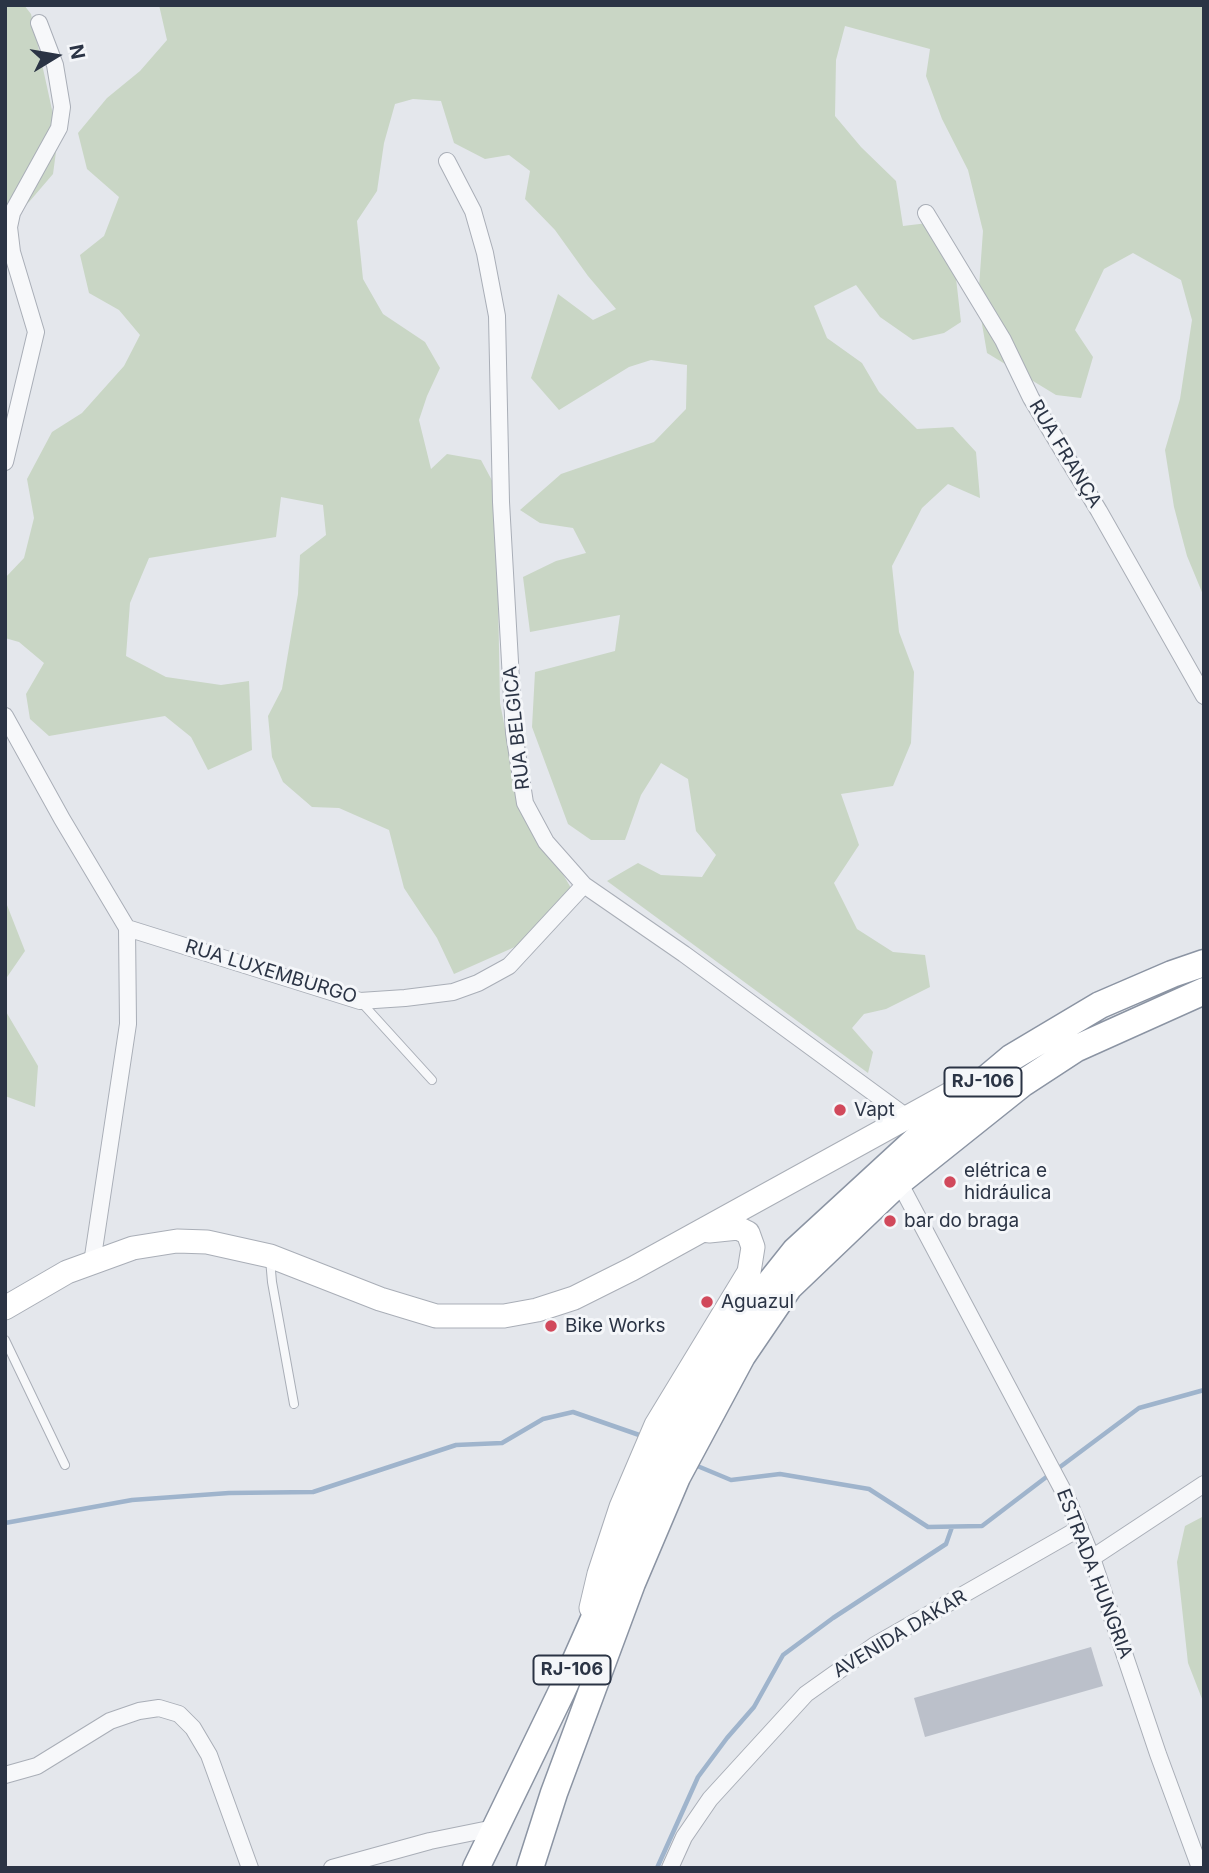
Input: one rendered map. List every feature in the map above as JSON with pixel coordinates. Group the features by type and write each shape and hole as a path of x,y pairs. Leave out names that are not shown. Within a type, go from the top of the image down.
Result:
{"highway":[{"name":"RJ-106","path":"476,1868 582,1648 673,1439 744,1315 795,1251 943,1115 1011,1058 1100,1005 1204,963"},
{"name":"RJ-106","path":"673,1439 742,1356 789,1287 899,1182 1033,1076 1075,1049 1195,998"},
{"name":"RJ-106","path":"530,1868 632,1583 659,1468"}],"main road":[{"path":"5,1308 67,1272 133,1248 177,1241 207,1242 270,1256 407,1309 436,1317 504,1316 537,1310 573,1298 632,1269 908,1118 1011,1058"},
{"path":"673,1439 705,1342 743,1286 752,1264 751,1239 743,1229 732,1227 696,1234"}],"street":[{"path":"5,462 36,332 12,252 9,227 12,213 60,128 62,107 55,65 39,23"},
{"name":"RUA BELGICA","path":"447,160 472,211 485,253 497,316 501,502 514,733 525,803 546,842 584,885 684,954 908,1118"},
{"name":"RUA FRANÇA","path":"926,213 1003,340 1031,398 1204,696"},
{"path":"5,716 127,928 128,1024 92,1263"},
{"name":"RUA LUXEMBURGO","path":"127,928 360,1000 453,992 478,983 509,966 584,885"},
{"name":"ESTRADA HUNGRIA","path":"899,1182 1067,1498 1092,1558 1158,1754 1200,1868"},
{"path":"1092,1558 1204,1484"},
{"name":"AVENIDA DAKAR","path":"670,1868 684,1837 710,1799 806,1694 875,1645 1080,1528"},
{"path":"5,1775 37,1766 110,1721 129,1714 159,1708 179,1714 193,1728 209,1755 250,1868"},
{"path":"332,1868 430,1841 494,1828"}],"lane":[{"path":"360,1000 432,1080"},
{"path":"270,1256 272,1282 294,1404"},
{"path":"5,1340 65,1465"}],"green space":[{"path":"5,5 24,5 31,14 58,137 53,174 29,202 5,222"},
{"path":"159,5 1204,5 1204,597 1187,556 1174,507 1165,450 1180,399 1192,320 1181,280 1133,253 1104,269 1075,330 1093,357 1081,398 1056,395 987,353 978,301 983,231 968,170 942,119 926,76 930,49 845,26 836,60 835,116 861,147 896,181 903,226 936,222 953,252 961,322 944,333 913,340 880,317 856,285 814,306 827,338 862,363 879,392 917,429 953,427 976,452 980,498 948,484 922,508 892,566 899,632 914,672 911,743 893,786 841,794 859,845 834,883 857,929 893,952 925,955 930,987 886,1009 864,1014 852,1028 873,1052 868,1073 607,881 638,863 661,875 702,877 716,855 696,831 688,779 661,763 641,795 625,840 591,840 568,824 532,727 535,672 615,651 620,615 530,632 523,577 556,561 586,553 573,528 540,523 520,510 561,474 654,442 686,409 687,365 651,360 629,367 559,410 531,378 558,294 593,320 616,309 555,230 525,199 530,171 509,155 485,159 454,143 441,101 413,99 395,104 384,143 377,191 357,221 363,279 383,314 425,342 440,368 419,420 431,469 447,454 481,460 496,488 500,703 519,799 571,888 517,946 454,974 437,938 404,888 389,830 339,808 312,807 283,782 272,757 268,716 282,689 298,594 300,555 326,535 323,505 281,497 276,537 149,558 130,603 126,656 166,677 221,685 249,681 252,750 208,770 191,737 165,716 49,736 30,719 26,694 44,663 19,642 5,638 5,578 24,558 34,518 27,479 52,432 82,413 124,366 140,335 119,310 89,293 80,255 104,236 119,197 87,169 78,133 107,98 140,71 167,40"},
{"path":"5,900 25,951 5,980"},
{"path":"5,1010 38,1066 35,1107 5,1096"},
{"path":"1204,1516 1204,1704 1188,1663 1177,1562 1185,1526"}],"building":[{"path":"1091,1647 1103,1686 925,1737 914,1698"}],"waterway":[{"path":"1056,1470 1139,1408 1204,1390"},
{"path":"5,1523 132,1500 229,1493 313,1492 456,1445 502,1443 543,1419 573,1412 645,1437"},
{"path":"695,1465 731,1480 780,1474 869,1489 928,1527 982,1526 1049,1475"},
{"path":"657,1868 698,1777 754,1707 783,1655 833,1618 946,1544 952,1527"}],"place":[{"name":"Vapt","path":"840,1110"},
{"name":"elétrica e hidráulica","path":"950,1182"},
{"name":"bar do braga","path":"890,1221"},
{"name":"Aguazul","path":"707,1302"},
{"name":"Bike Works","path":"551,1326"}]}
